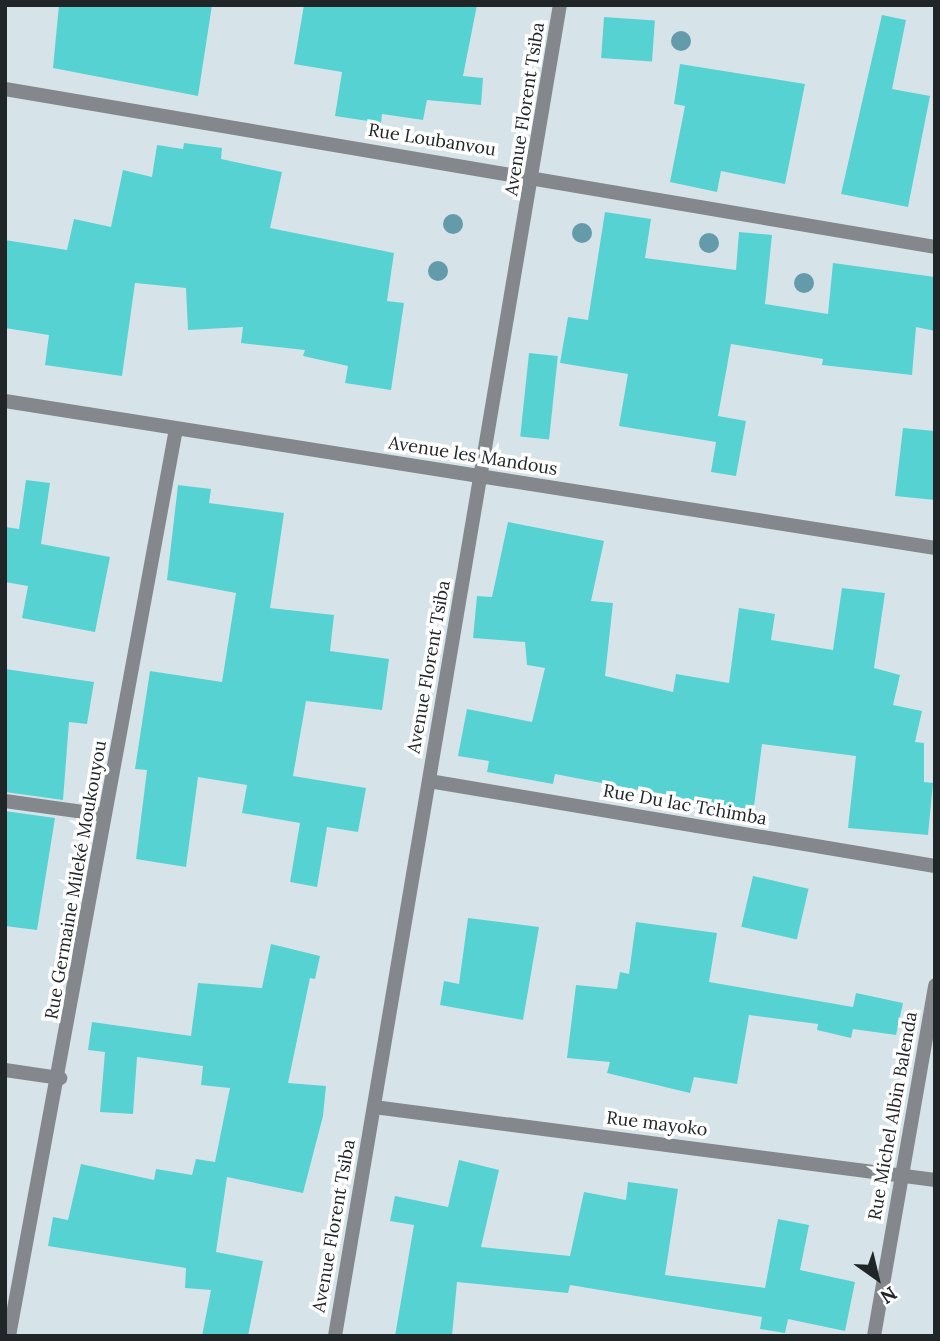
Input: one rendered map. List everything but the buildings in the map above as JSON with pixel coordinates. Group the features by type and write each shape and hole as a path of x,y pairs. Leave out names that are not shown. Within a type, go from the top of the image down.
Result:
{"street":[{"name":"Avenue Florent Tsiba","path":"335,1336 534,176 560,5"},
{"name":"Rue Loubanvou","path":"5,89 534,176 935,247"},
{"name":"Avenue les Mandous","path":"5,401 935,548"},
{"name":"Rue Germaine Mileké Moukouyou","path":"9,1336 60,1078 104,815 176,429"},
{"name":"Rue Du lac Tchimba","path":"429,781 935,866"},
{"path":"5,801 104,815"},
{"name":"Rue Michel Albin Balenda","path":"874,1336 935,985"},
{"path":"5,1070 60,1078"},
{"name":"Rue mayoko","path":"374,1107 935,1180"}]}
